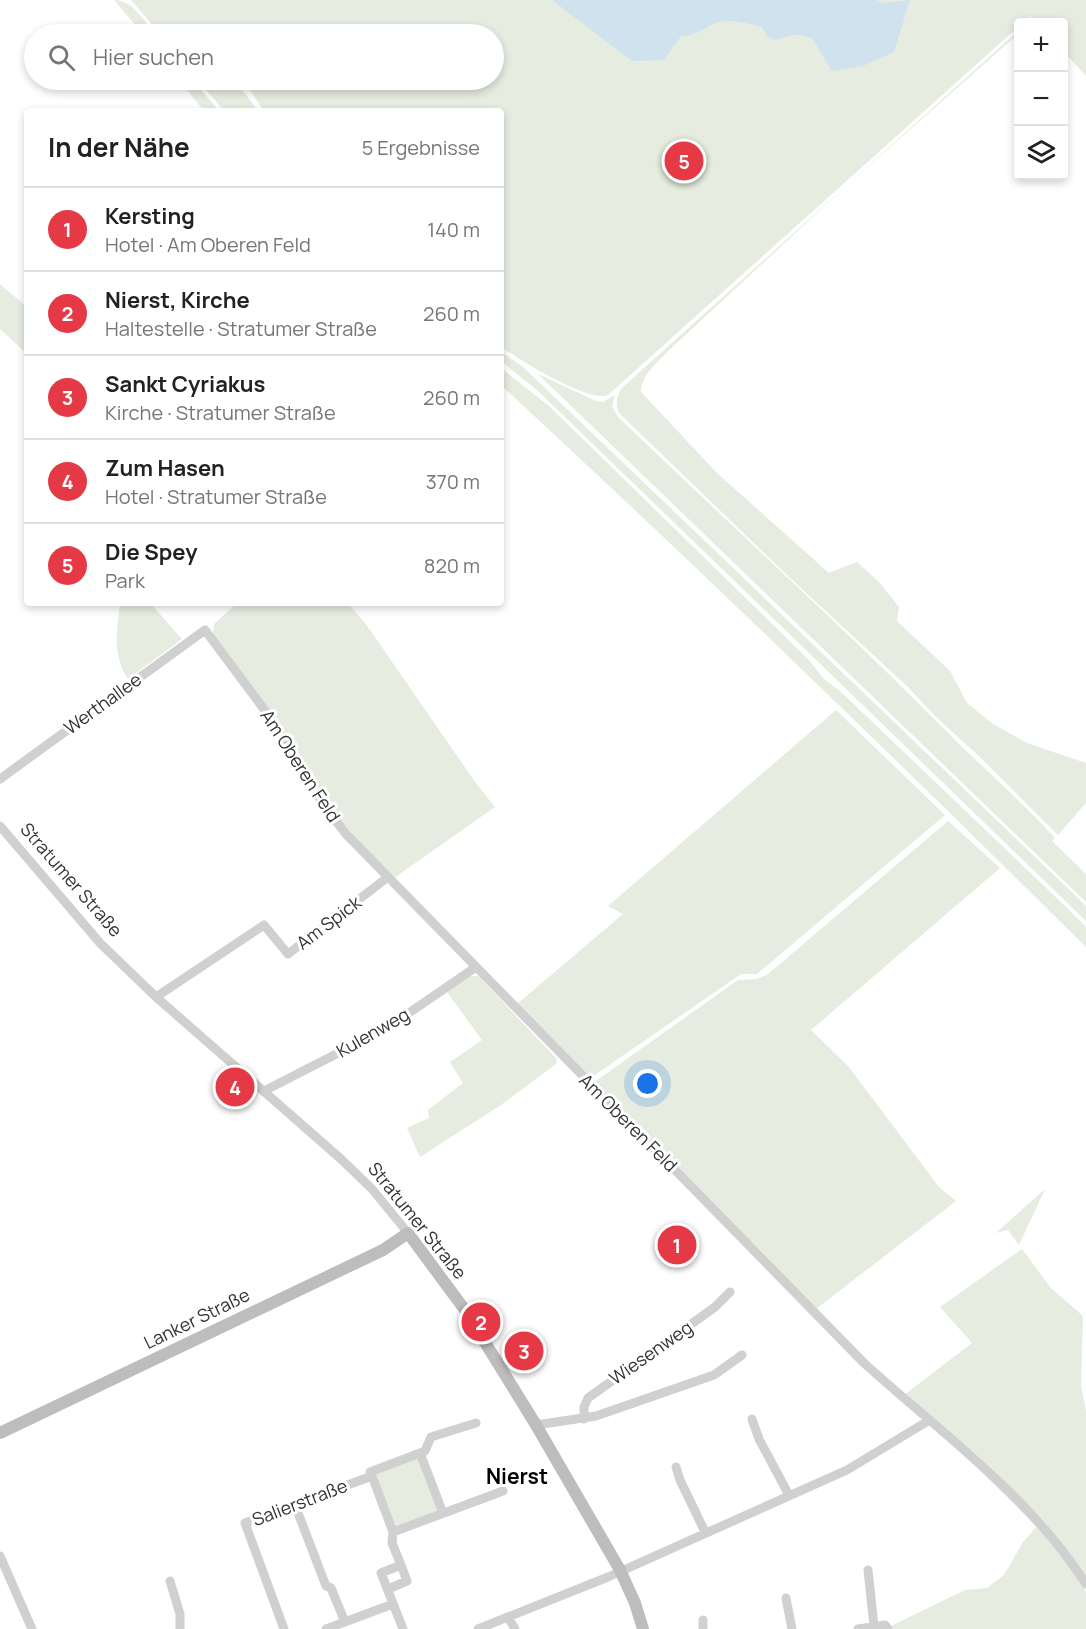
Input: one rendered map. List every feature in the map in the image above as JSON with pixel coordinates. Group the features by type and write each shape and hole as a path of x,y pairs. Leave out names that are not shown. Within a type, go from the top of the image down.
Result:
{"street":[{"name":"Werthallee","path":"0,779 205,630"},
{"name":"Am Oberen Feld","path":"205,630 269,716 331,816 388,878 864,1363 928,1421 995,1476 1038,1521 1086,1584"},
{"name":"Stratumer Straße","path":"0,826 100,943 156,997 372,1189 408,1233 465,1310 536,1425 620,1570 643,1629"},
{"name":"Am Spick","path":"156,997 264,925 288,954 388,878"},
{"name":"Kulenweg","path":"264,1091 387,1028 477,967"},
{"name":"Lanker Straße","path":"0,1433 372,1255 399,1241 408,1233"},
{"name":"Wiesenweg","path":"584,1419 584,1407 588,1398 715,1308 730,1292"},
{"name":"Wiesenweg","path":"536,1425 584,1419 714,1375 742,1355"},
{"path":"752,1419 759,1439 789,1495"},
{"path":"478,1629 620,1570 847,1470 928,1421"},
{"path":"372,1476 370,1472 425,1451 431,1437 476,1423"},
{"path":"420,1453 443,1513"},
{"path":"676,1467 705,1532"},
{"name":"Salierstraße","path":"284,1629 245,1523 372,1476 393,1532 392,1543 401,1565"},
{"path":"393,1532 503,1491"},
{"path":"295,1504 326,1586 331,1588 345,1622"},
{"path":"0,1556 32,1629"},
{"path":"388,1589 407,1581 401,1565 381,1573 403,1629"},
{"path":"868,1570 874,1626"},
{"path":"170,1581 180,1614 178,1628"},
{"path":"786,1598 792,1629"},
{"path":"326,1629 393,1604"},
{"path":"508,1617 515,1629"},
{"path":"858,1629 885,1625 888,1629"}],"shaded area":[{"path":"114,0 127,3 147,24 134,24"},
{"path":"131,0 1086,0 1086,76 1068,56 1068,18 1030,18 1032,15 1028,18 1014,18 1014,31 608,395 598,396 585,393 554,378 504,349 504,108 262,108 250,90 504,90 504,24 151,24"},
{"path":"1014,35 1014,38 845,187 666,353 646,376 641,392 717,473 829,573 857,562 879,582 899,607 897,621 950,671 967,703 993,724 1027,743 1086,763 1086,803 1058,835 908,687 791,579 619,413 617,402 623,387"},
{"path":"187,90 201,90 216,108 202,108"},
{"path":"206,90 242,90 256,108 221,108"},
{"path":"0,284 24,304 24,351 0,329"},
{"path":"504,354 522,366 1080,900 1086,906 1086,921 537,390 504,363"},
{"path":"504,370 550,407 808,659 824,679 840,691 1065,906 1086,927 1086,947 942,805 504,388"},
{"path":"538,374 596,401 603,402 615,395 612,406 618,417 864,650 1055,838 1052,841 1086,874 1086,902"},
{"path":"120,606 153,606 182,639 128,679 120,661 117,633"},
{"path":"234,606 350,606 368,627 475,782 495,807 394,878 334,815 213,635 214,624"},
{"path":"836,710 945,815 757,974 741,974 589,1079 517,1004 623,914 608,906"},
{"path":"948,821 1000,868 811,1030 848,1066 939,1187 956,1201 816,1309 593,1083 738,980 757,979 768,974"},
{"path":"470,976 478,976 557,1059 556,1064 501,1105 420,1157 407,1128 429,1118 428,1110 463,1083 450,1062 482,1040 447,992"},
{"path":"1045,1189 1019,1245 1008,1230 996,1233"},
{"path":"1022,1249 1051,1288 1083,1316 1081,1385 1086,1411 1086,1576 904,1395 972,1343 940,1307"},
{"path":"418,1457 439,1511 396,1527 375,1473"},
{"path":"1038,1525 1073,1570 1086,1592 1086,1629 893,1629 891,1626 965,1590 987,1588 1004,1575 1023,1542"}],"water":[{"path":"552,0 877,0 881,3 910,0 894,52 863,66 832,71 812,38 798,35 777,40 769,38 762,27 730,21 723,21 693,34 681,36 664,60 632,61"}],"place":[{"name":"Die Spey","path":"684,161"},
{"name":"Zum Hasen","path":"235,1087"},
{"name":"Kersting","path":"677,1245"},
{"name":"Nierst, Kirche","path":"481,1322"},
{"name":"Sankt Cyriakus","path":"524,1351"}],"district":[{"name":"Nierst","path":"517,1477"}]}
